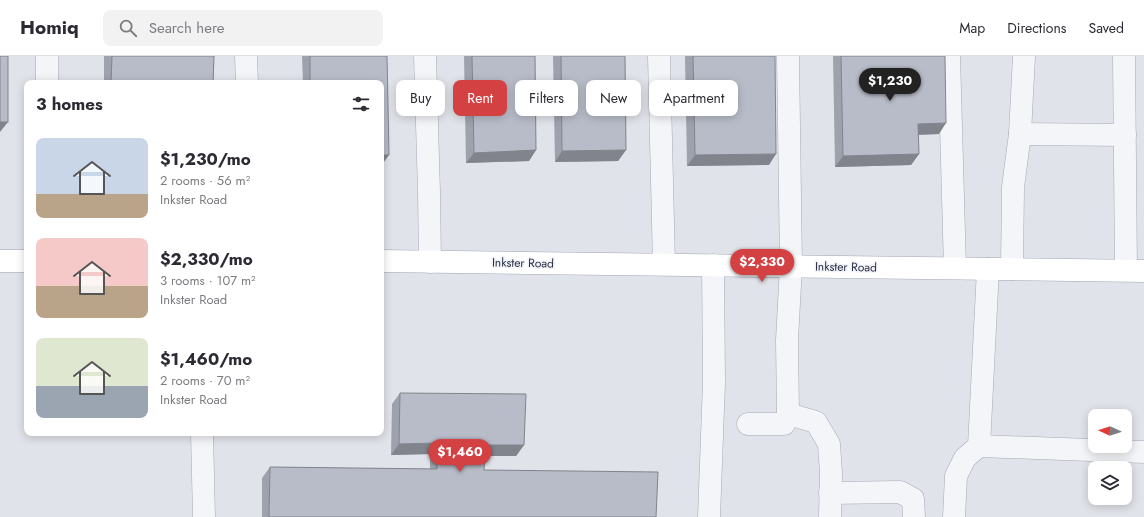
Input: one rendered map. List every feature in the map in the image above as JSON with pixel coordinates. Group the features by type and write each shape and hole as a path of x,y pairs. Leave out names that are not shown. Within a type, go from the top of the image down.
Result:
{"main road":[{"path":"0,261 24,261"},
{"name":"Inkster Road","path":"384,261 1135,270"}],"lane":[{"path":"47,56 48,80"},
{"path":"246,56 246,80"},
{"path":"425,56 430,262"},
{"path":"659,56 664,264"},
{"path":"748,424 784,424 788,414 788,340 791,266 788,56"},
{"path":"949,56 955,268"},
{"path":"1012,269 1012,187 1020,134 1024,56"},
{"path":"1124,56 1125,135 1135,270"},
{"path":"1020,134 1125,135"},
{"path":"709,517 714,382 713,265"},
{"path":"979,446 988,269"},
{"path":"788,414 816,422 829,444 831,473 830,517"},
{"path":"202,436 204,517"},
{"path":"954,517 956,476 965,458 979,446 1144,452"},
{"path":"830,493 900,492 914,499 914,517"}],"building":[{"path":"0,56 8,56 8,122 0,122"},
{"path":"112,56 214,56 213,80 111,80"},
{"path":"310,56 387,56 389,155 384,155 384,80 310,80"},
{"path":"472,56 535,56 535,80 515,80 515,116 536,116 536,150 474,153 473,116 507,116 507,80 472,80"},
{"path":"561,56 625,56 625,80 586,80 586,116 626,116 626,150 562,151 562,116 578,116 578,80 561,80"},
{"path":"693,56 775,56 776,154 695,155 694,116 738,116 738,80 693,80"},
{"path":"841,56 945,56 946,123 918,124 919,154 843,156"},
{"path":"400,393 526,394 524,445 485,445 484,470 658,472 656,517 269,517 270,467 437,469 437,443 399,444"}]}
